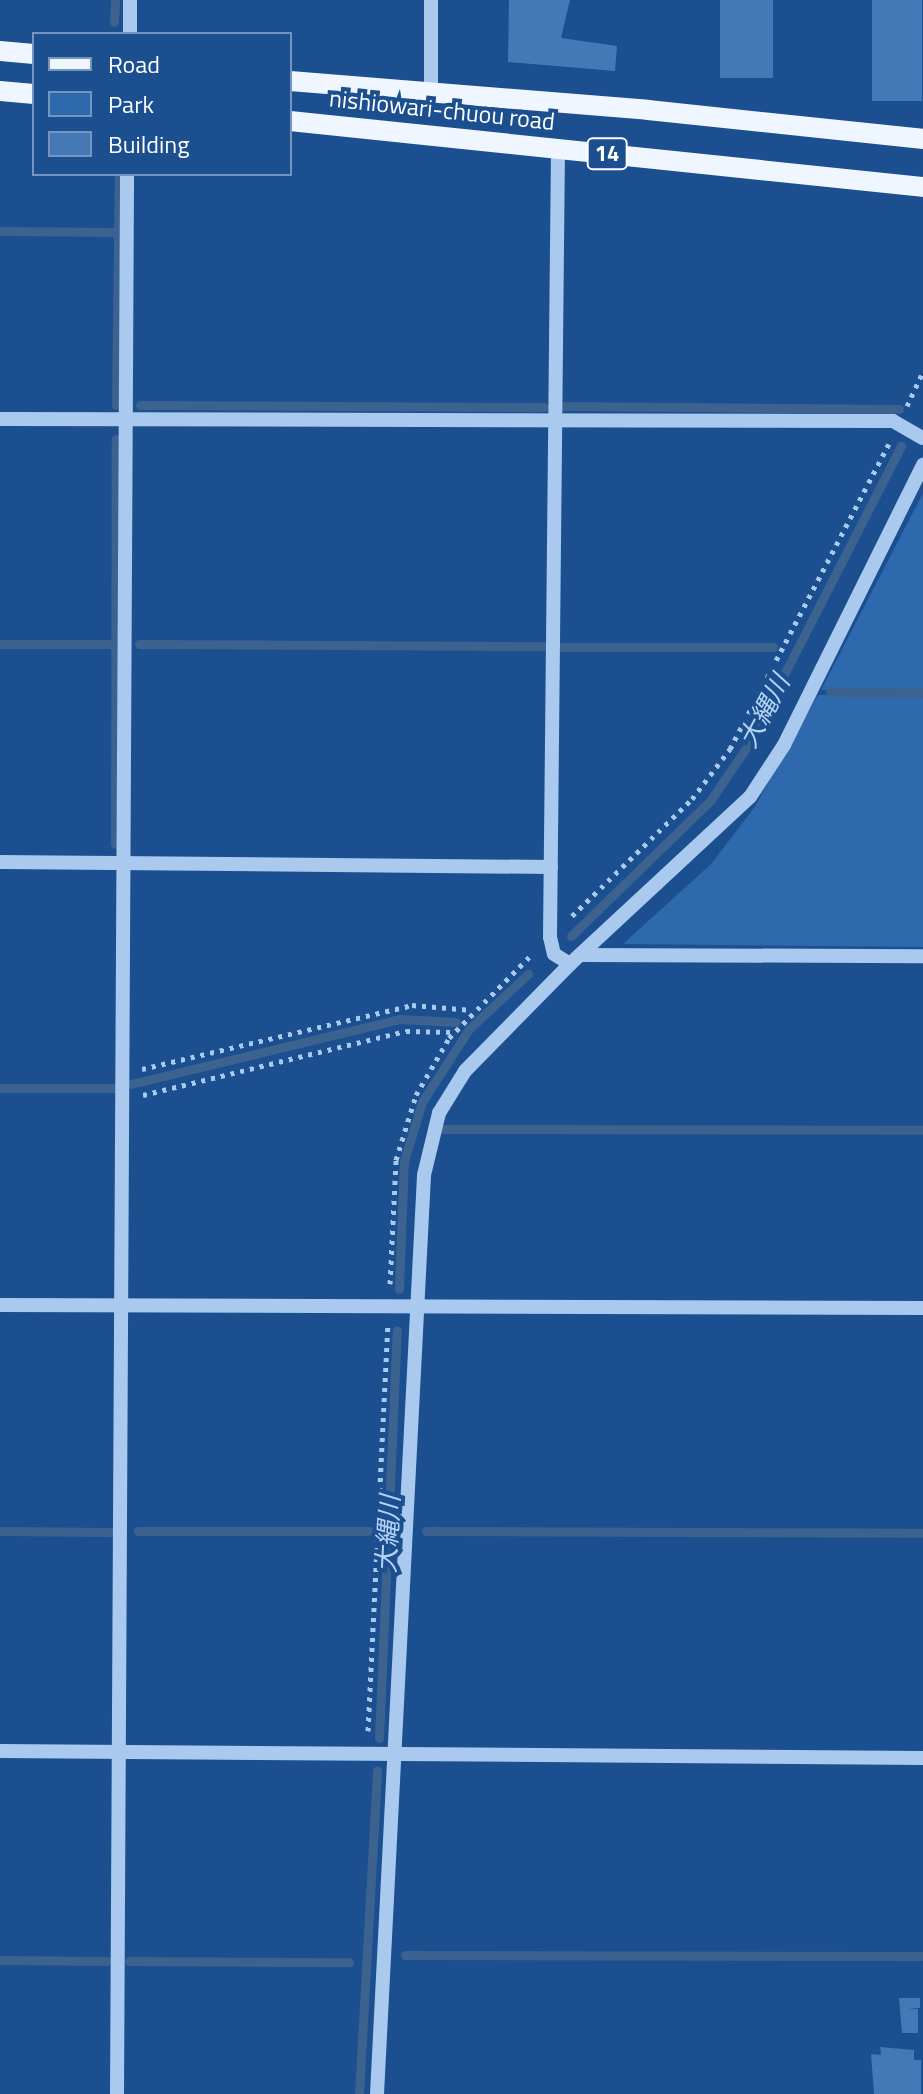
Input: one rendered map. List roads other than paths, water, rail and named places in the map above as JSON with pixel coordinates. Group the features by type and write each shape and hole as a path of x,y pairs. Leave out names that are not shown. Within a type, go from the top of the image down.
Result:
{"main road":[{"path":"0,51 32,54"},
{"name":"nishiowari-chuou road","path":"292,81 431,96 648,110 923,139"},
{"path":"0,91 32,94"},
{"name":"nishiowari-chuou road","path":"292,121 923,187"}],"street":[{"path":"130,0 130,32"},
{"path":"431,0 431,96"},
{"path":"558,148 550,937 554,954 576,959 923,956"},
{"path":"117,2094 126,863 127,176"},
{"path":"0,419 553,419 899,424 923,438"},
{"path":"377,2094 397,1752 424,1175 439,1113 465,1071 576,959 750,797 784,745 923,465"},
{"path":"0,862 551,867"},
{"path":"0,1305 923,1308"},
{"path":"0,1751 923,1758"}],"waterway":[{"path":"114,22 115,0"},
{"path":"116,405 119,176"},
{"path":"0,231 118,232"},
{"path":"140,405 544,407"},
{"path":"561,406 899,409"},
{"path":"115,844 116,439"},
{"name":"大縄川","path":"571,936 710,801 748,745 901,446"},
{"path":"0,644 114,644"},
{"path":"139,644 545,646"},
{"path":"561,647 773,647"},
{"path":"830,692 923,693"},
{"name":"大縄川","path":"399,1289 404,1161 422,1102 469,1029 528,974"},
{"path":"131,1084 400,1019 456,1022"},
{"path":"0,1088 120,1088"},
{"path":"442,1129 923,1130"},
{"name":"大縄川","path":"379,1738 397,1330"},
{"path":"0,1531 113,1532"},
{"path":"138,1531 371,1531"},
{"path":"426,1531 923,1533"},
{"name":"大縄川","path":"359,2094 377,1771"},
{"path":"405,1955 921,1956"},
{"path":"0,1960 107,1961"},
{"path":"129,1961 349,1962"}]}
